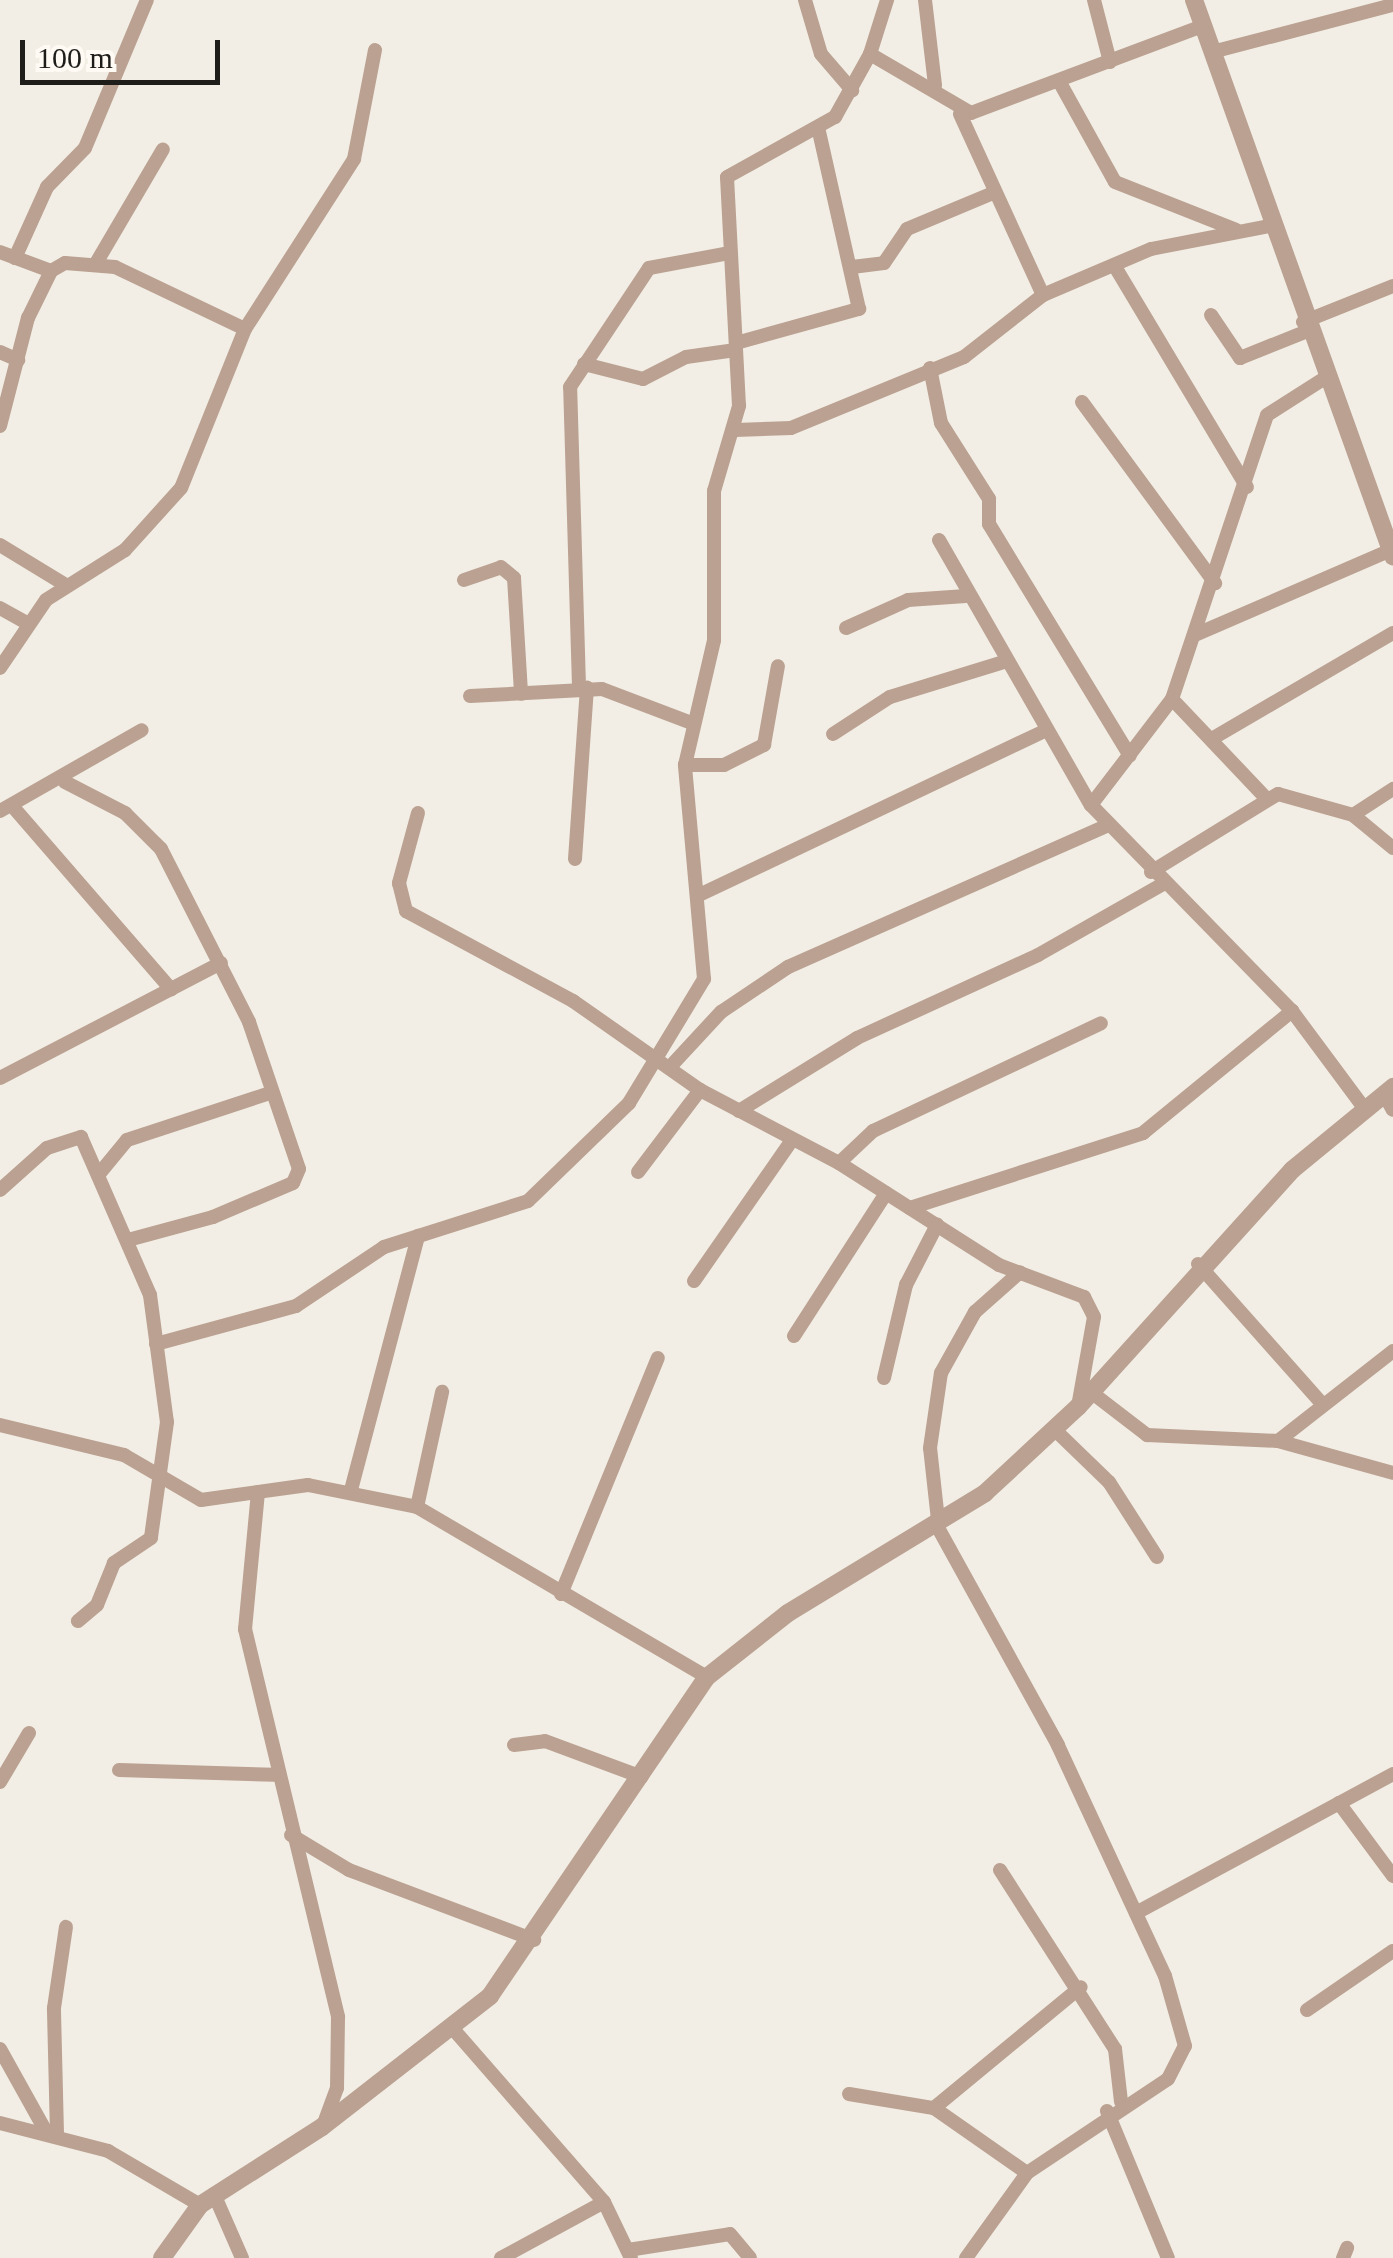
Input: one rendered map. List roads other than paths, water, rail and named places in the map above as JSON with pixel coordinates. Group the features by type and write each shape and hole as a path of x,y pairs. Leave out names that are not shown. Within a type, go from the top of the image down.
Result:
{"street":[{"path":"147,0 85,148 47,187 7,255 51,270 95,265 245,328"},
{"path":"805,0 821,54 852,90"},
{"path":"156,1344 296,1306 361,1260 418,1236 528,1201 602,1137 656,1056 707,968 696,896 685,765 714,640 712,510 735,430 736,346 728,254 730,172 819,132 852,90 870,54 887,0"},
{"path":"924,0 935,85"},
{"path":"1094,0 1110,62"},
{"path":"1194,0 1305,327 1392,551 1197,634"},
{"path":"1212,52 1393,6"},
{"path":"960,114 1059,82 1203,26"},
{"path":"0,668 27,623 64,584 125,550 181,488 245,328 354,159 375,50"},
{"path":"870,54 935,85 960,114 1043,295"},
{"path":"1059,82 1115,182 1237,230"},
{"path":"584,364 643,379 686,357 854,314 861,302 819,132"},
{"path":"95,265 163,149"},
{"path":"852,267 884,263 907,230 993,193"},
{"path":"735,430 791,428 978,349 1043,295 1117,270 1151,249 1269,226"},
{"path":"576,859 583,687 568,398 584,364 649,268 728,254"},
{"path":"0,426 18,360 51,270"},
{"path":"1117,270 1248,487"},
{"path":"1211,315 1240,358 1393,286"},
{"path":"0,352 18,360"},
{"path":"930,368 941,424 989,499 989,524 1130,756"},
{"path":"1091,805 1172,699 1248,487 1267,415 1325,378"},
{"path":"1082,402 1215,583"},
{"path":"939,540 1043,732 1106,826 1292,1011 1364,1108"},
{"path":"0,546 64,584"},
{"path":"464,580 501,568 514,578 521,694"},
{"path":"846,628 908,600 966,596"},
{"path":"0,608 27,623"},
{"path":"1215,737 1393,633"},
{"path":"833,734 890,698 1004,662"},
{"path":"685,765 724,765 764,744 778,666"},
{"path":"470,696 583,687 694,724"},
{"path":"1172,699 1215,737 1267,799"},
{"path":"142,730 65,782 7,810 171,989"},
{"path":"696,896 1043,732"},
{"path":"65,782 145,828 221,963 299,1168 293,1182 128,1240"},
{"path":"1353,815 1393,789"},
{"path":"1151,872 1267,799 1290,794 1353,815 1393,848"},
{"path":"418,813 399,883 406,911 656,1056 700,1090 839,1163 1020,1272 1092,1305 1078,1407"},
{"path":"670,1068 721,1012 788,967 1106,826"},
{"path":"739,1111 857,1038 1038,954 1164,883"},
{"path":"0,1078 221,963"},
{"path":"910,1208 1143,1133 1292,1011"},
{"path":"839,1163 873,1131 1101,1023"},
{"path":"638,1172 700,1090"},
{"path":"99,1174 127,1140 270,1093"},
{"path":"162,2258 207,2200 322,2127 454,2030 534,1940 707,1677 788,1612 938,1528 1078,1407 1198,1264 1364,1108 1390,1097"},
{"path":"0,1190 47,1148 77,1136 99,1174 128,1240 156,1344 164,1477 151,1538 114,1564 97,1604 78,1621"},
{"path":"694,1281 792,1140"},
{"path":"794,1336 886,1193"},
{"path":"884,1378 906,1286 938,1224"},
{"path":"351,1490 418,1236"},
{"path":"1198,1264 1323,1405"},
{"path":"966,2258 1027,2173 1121,2102 1168,2078 1185,2046 1136,1913 1058,1746 938,1528 930,1448 941,1373 974,1312 1020,1272"},
{"path":"1278,1441 1393,1351"},
{"path":"561,1594 658,1358"},
{"path":"418,1507 442,1392"},
{"path":"1091,1392 1147,1435 1278,1441 1393,1473"},
{"path":"0,1424 124,1455 202,1500 258,1492 351,1490 418,1507 707,1677"},
{"path":"1052,1428 1108,1482 1157,1557"},
{"path":"258,1492 244,1615 274,1775 338,2017 337,2088 322,2127"},
{"path":"0,1782 30,1733"},
{"path":"514,1744 544,1740 642,1777"},
{"path":"119,1770 274,1775"},
{"path":"1136,1913 1393,1774"},
{"path":"1338,1802 1393,1876"},
{"path":"291,1835 348,1870 534,1940"},
{"path":"1000,1870 1081,1988 1114,2049 1121,2102"},
{"path":"51,2132 53,2025 66,1927"},
{"path":"1307,2010 1393,1952"},
{"path":"934,2108 1081,1988"},
{"path":"454,2030 604,2202 629,2254 730,2234 750,2258"},
{"path":"0,2049 51,2132"},
{"path":"849,2094 934,2108 1027,2173"},
{"path":"1108,2112 1168,2258"},
{"path":"0,2123 51,2132 108,2151 207,2200 242,2258"},
{"path":"501,2258 604,2202"}]}
